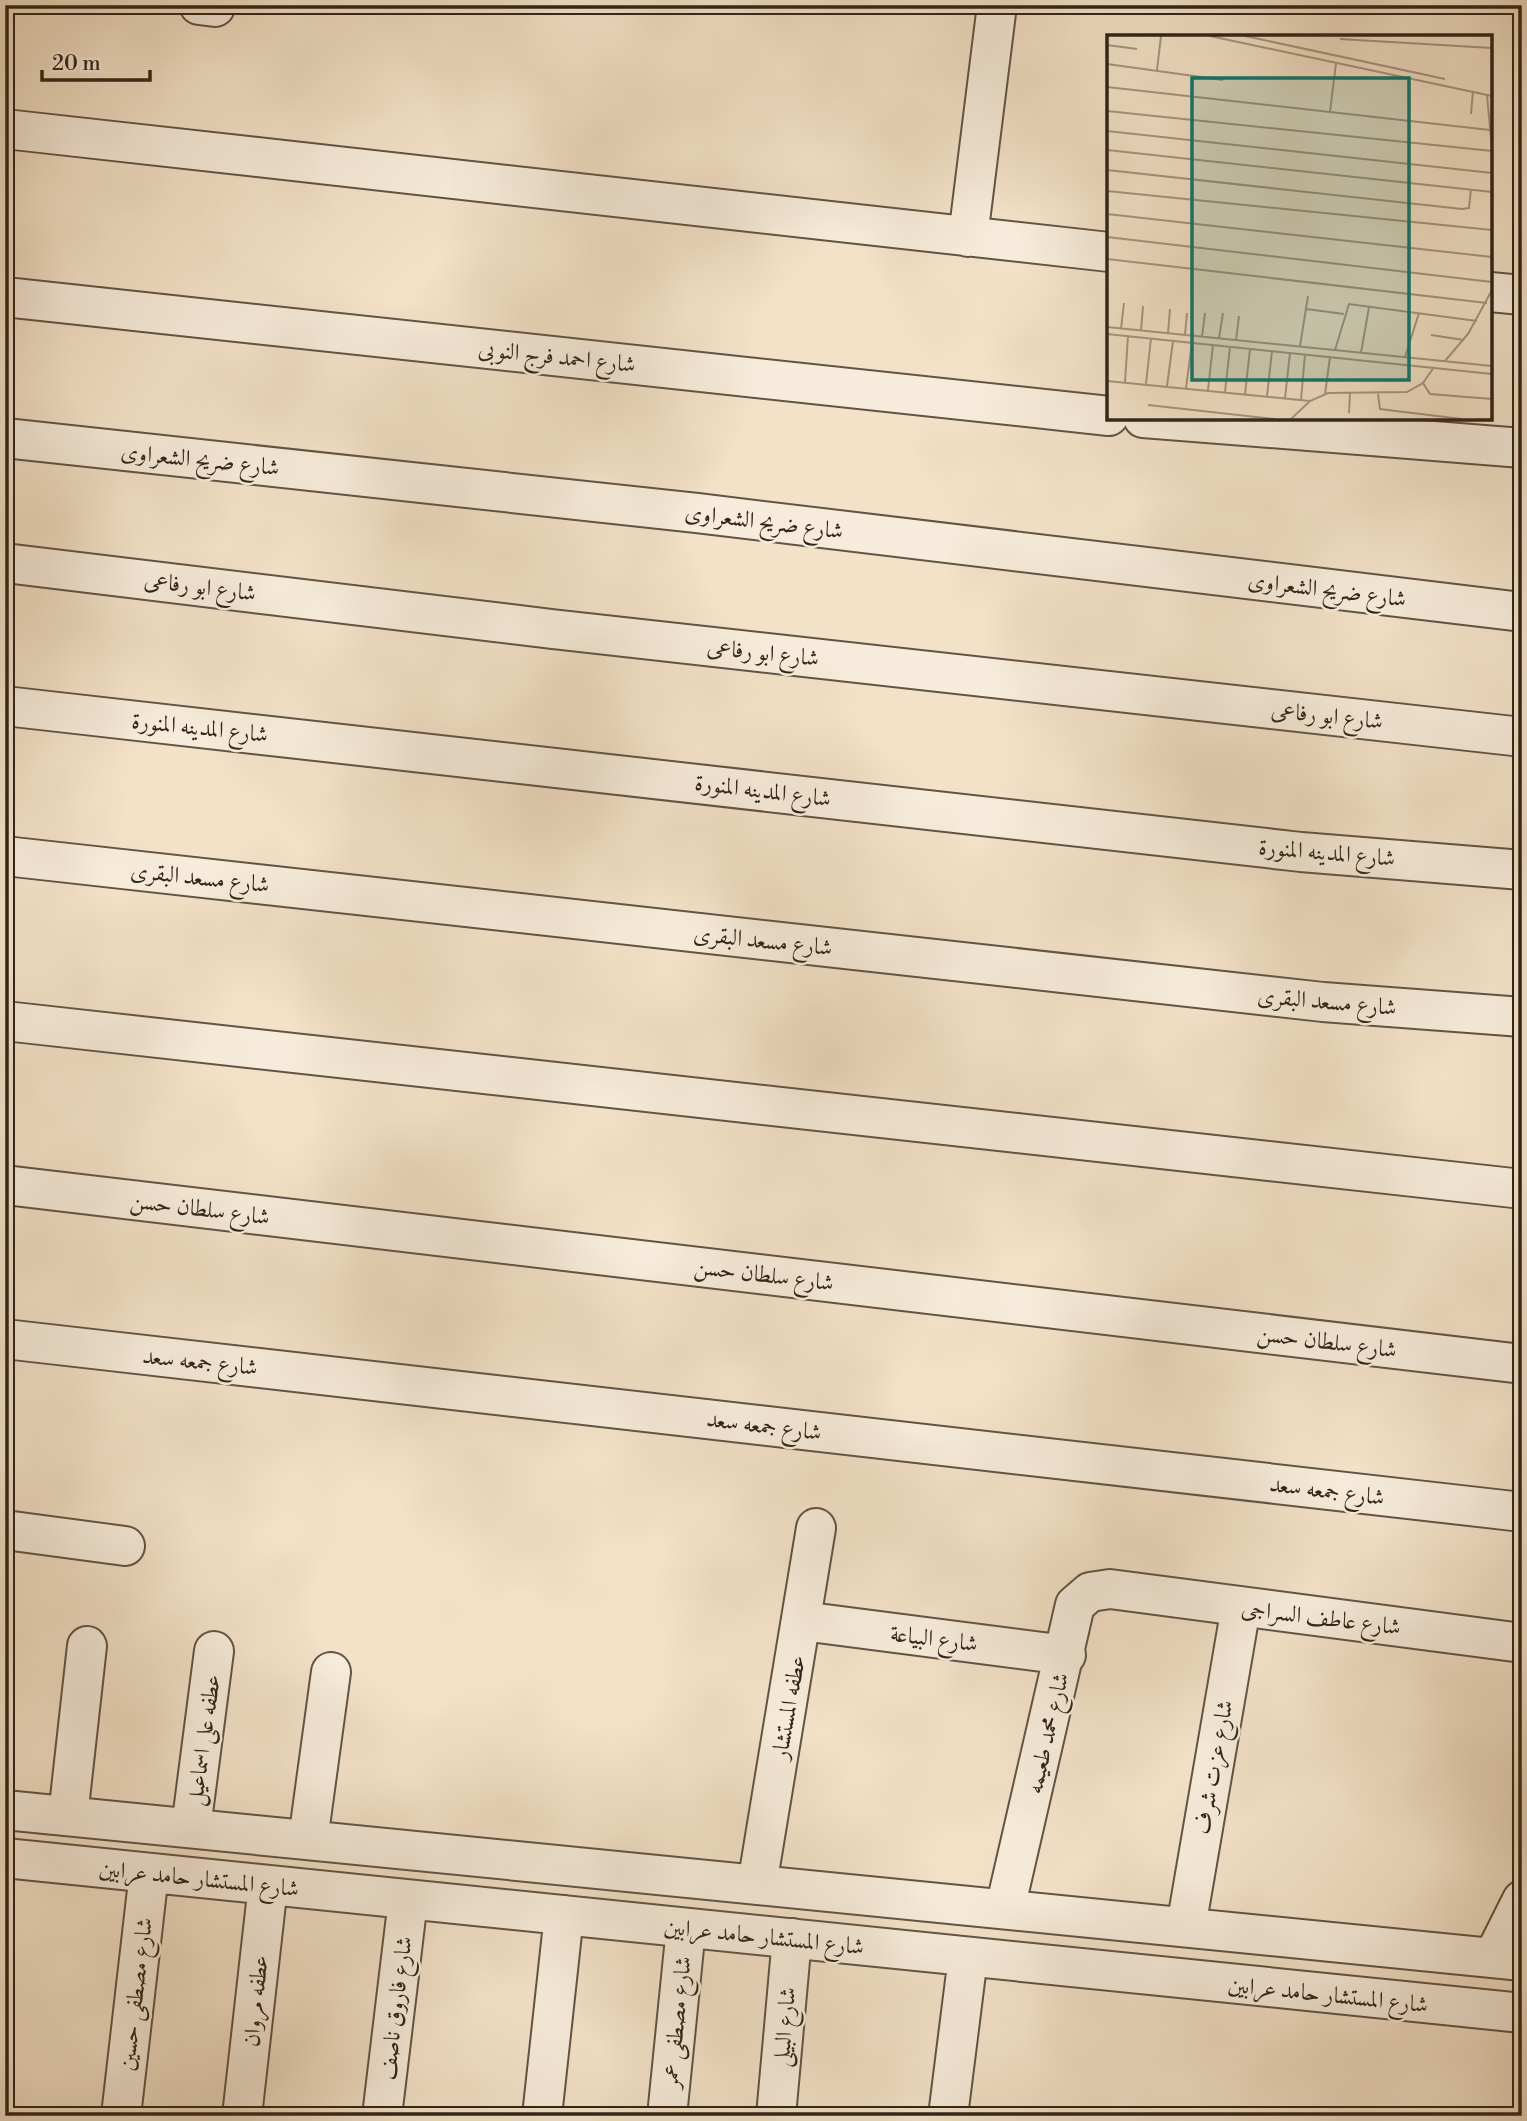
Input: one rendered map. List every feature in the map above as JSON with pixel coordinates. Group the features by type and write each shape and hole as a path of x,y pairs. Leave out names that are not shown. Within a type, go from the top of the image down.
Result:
{"street":[{"path":"968,237 997,5"},
{"path":"5,129 1107,252"},
{"path":"1492,292 1522,295"},
{"name":"شارع احمد فرج النوبى","path":"5,297 1107,415"},
{"path":"1168,420 1522,448"},
{"name":"شارع ضريح الشعراوى","path":"5,438 697,513 1522,612"},
{"name":"شارع ابو رفاعى","path":"5,563 566,630 1522,737"},
{"name":"شارع المدينه المنورة","path":"5,706 1301,852 1522,870"},
{"name":"شارع مسعد البقرى","path":"5,856 1323,1002 1522,1017"},
{"path":"5,1021 1522,1189"},
{"name":"شارع سلطان حسن","path":"5,1185 1522,1364"},
{"name":"شارع جمعه سعد","path":"5,1339 1522,1512"},
{"name":"عطفه المستشار","path":"757,1885 816,1528"},
{"path":"5,1530 125,1546"},
{"name":"شارع محمد طعيمه","path":"1005,1909 1066,1655 1075,1605 1090,1592 1110,1589 1119,1591"},
{"name":"شارع عاطف السراجى","path":"1119,1591 1522,1643"},
{"name":"شارع عزت شرف","path":"1186,1927 1241,1607"},
{"name":"شارع البياعة","path":"802,1621 1066,1655"},
{"path":"68,1816 87,1646"},
{"name":"عطفه على اسماعيل","path":"191,1828 214,1651"},
{"path":"308,1840 331,1672"},
{"path":"5,1810 1507,1959 1522,1900"},
{"name":"شارع المستشار حامد عرابين","path":"5,1858 1522,2013"},
{"name":"شارع مصطفى حسين","path":"121,2116 149,1873"},
{"name":"عطفه مروان","path":"242,2116 268,1885"},
{"name":"شارع فاروق ناصف","path":"382,2116 408,1900"},
{"path":"542,2116 564,1915"},
{"name":"شارع مصطفى عمر","path":"667,2116 685,1928"},
{"name":"شارع البيلى","path":"776,2116 792,1938"},
{"path":"948,2116 968,1957"}]}
